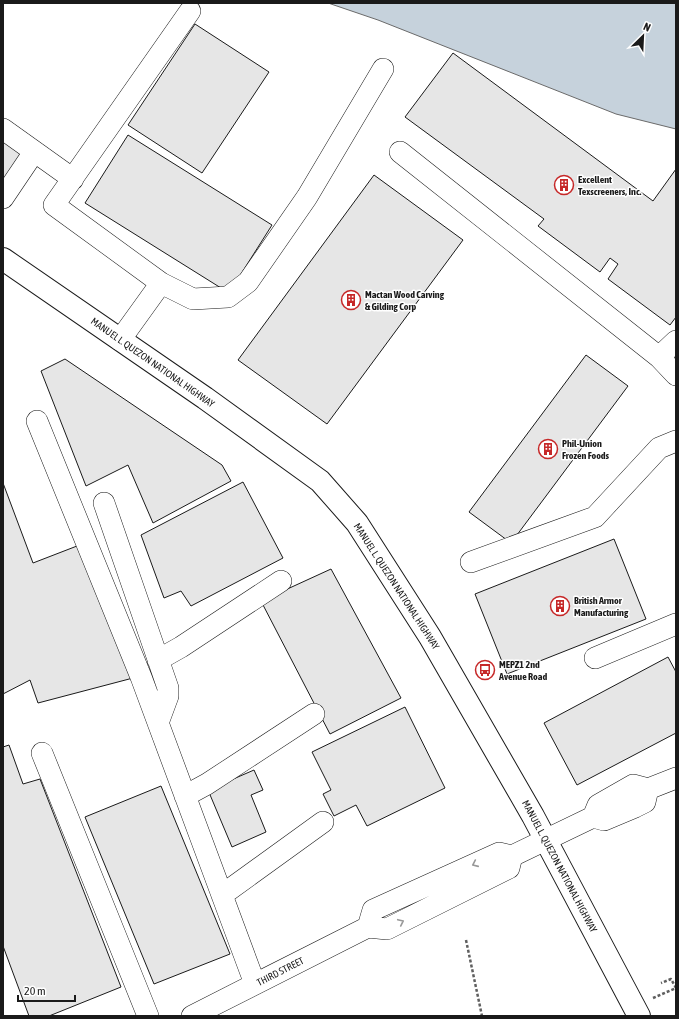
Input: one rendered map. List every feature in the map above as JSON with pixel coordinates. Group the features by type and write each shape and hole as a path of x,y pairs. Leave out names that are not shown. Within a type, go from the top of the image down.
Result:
{"main road":[{"name":"MANUEL L. QUEZON NATIONAL HIGHWAY","path":"3,259 270,444 320,481 357,523 430,637 546,839 637,1011"}],"street":[{"path":"190,11 54,205 161,283 193,300 228,297 248,282 307,197 382,69"},
{"path":"3,129 73,179"},
{"path":"3,198 34,152"},
{"path":"400,152 659,357 676,376"},
{"path":"120,340 161,283"},
{"path":"659,357 676,341"},
{"path":"37,421 158,723 255,984"},
{"path":"471,562 595,517 659,448 676,441"},
{"path":"104,503 168,688 168,696 158,723"},
{"path":"158,660 181,647 281,581"},
{"path":"595,658 676,624"},
{"path":"185,796 207,784 314,714"},
{"path":"42,753 148,1016"},
{"path":"546,839 593,817 598,805 634,785 648,789 676,778"},
{"path":"222,895 323,822"},
{"name":"THIRD STREET","path":"192,1016 368,926 387,929 420,913 509,868 512,856 546,839"}],"path":[{"path":"466,940 482,1016"},
{"path":"637,1011 676,988 671,979 661,983"}],"shaded area":[{"path":"328,3 676,3 676,129 616,114 378,20"}],"building":[{"path":"195,24 269,72 202,173 128,125"},
{"name":"Excellent Texscreeners, Inc.","path":"453,53 653,201 676,169 676,317 670,325 608,279 618,264 610,258 600,272 538,226 544,219 405,117"},
{"path":"128,135 272,225 229,293 85,203"},
{"path":"3,137 26,154 3,185"},
{"name":"Mactan Wood Carving & Gilding Corp","path":"374,175 463,240 327,424 238,360"},
{"name":"Phil-Union Frozen Foods","path":"586,355 628,386 511,543 469,512"},
{"path":"65,359 222,465 231,481 153,523 128,465 86,486 41,371"},
{"path":"243,482 283,558 191,606 181,591 164,598 141,535"},
{"path":"3,483 33,563 77,546 133,678 38,703 30,680 3,694"},
{"name":"British Armor Manufacturing","path":"614,539 646,619 507,674 475,594"},
{"path":"331,569 401,698 330,734 262,603 283,591"},
{"path":"668,657 676,672 676,733 577,785 544,723"},
{"path":"405,707 445,788 367,826 356,805 334,816 323,794 331,790 312,752"},
{"path":"9,745 23,784 40,779 121,987 49,1016 29,1016 3,946 3,747"},
{"path":"254,770 263,790 251,795 266,832 232,847 208,790"},
{"path":"161,786 230,954 154,984 85,817"}],"place":[{"name":"Excellent Texscreeners, Inc.","path":"564,185"},
{"name":"Mactan Wood Carving & Gilding Corp","path":"351,300"},
{"name":"Phil-Union Frozen Foods","path":"548,449"},
{"name":"British Armor Manufacturing","path":"560,606"},
{"name":"MEPZ1 2nd Avenue Road","path":"485,670"}]}
